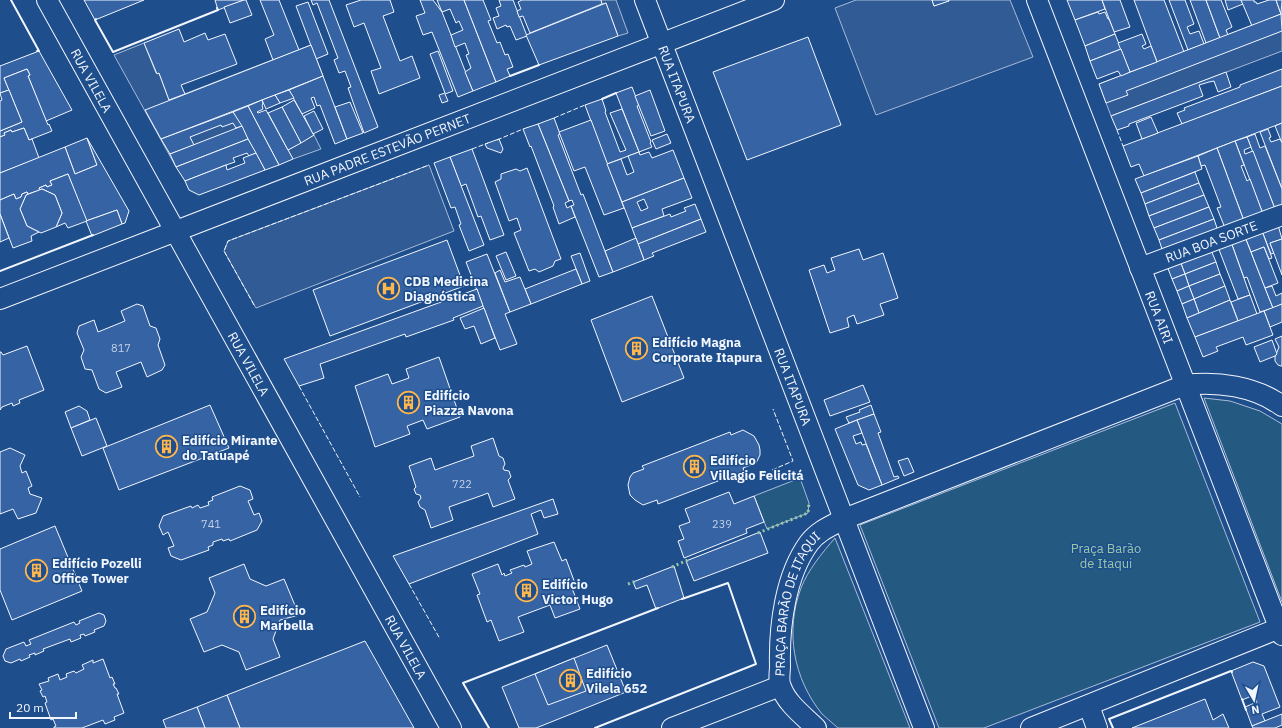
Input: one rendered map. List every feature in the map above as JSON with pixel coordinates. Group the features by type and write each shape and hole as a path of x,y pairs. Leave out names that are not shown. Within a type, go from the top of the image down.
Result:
{"street":[{"name":"RUA VILELA","path":"47,0 451,728"},
{"name":"RUA ITAPURA","path":"644,0 662,43 924,728"},
{"name":"RUA PADRE ESTEVÃO PERNET","path":"0,299 774,0"},
{"name":"RUA AIRI","path":"1037,0 1281,630"},
{"name":"RUA BOA SORTE","path":"1140,268 1282,215"},
{"name":"PRAÇA BARÃO DE ITAQUI","path":"816,728 790,703 780,686 782,623 786,596 800,558 810,542 822,530 844,519 1185,385 1201,383 1222,384 1248,390 1271,398 1282,406"},
{"path":"1031,728 1281,630"},
{"path":"672,728 780,686"},
{"path":"1089,706 1097,728"}],"green space":[{"path":"1204,398 1230,401 1260,411 1282,424 1282,602"},
{"name":"Praça Barão de Itaqui","path":"1175,403 1260,622 984,728 939,728 860,525"},
{"path":"800,478 809,503 808,513 767,529 754,496"},
{"path":"835,538 910,728 838,728 822,714 812,700 798,670 793,637 793,621 796,604 801,588 811,568"}],"shaded area":[{"path":"601,0 616,0 628,33 618,36 606,3 602,4"},
{"path":"856,0 932,0 934,6 951,0 1010,0 1033,57 876,115 835,8"},
{"path":"1282,14 1282,51 1111,116 1099,84"},
{"path":"144,43 156,73 159,73 169,100 311,45 323,76 234,111 248,139 176,167 114,55"},
{"path":"314,135 321,149 293,159 288,150"},
{"path":"429,165 454,231 256,308 224,251 228,241"}],"building":[{"path":"84,0 144,0 95,20"},
{"path":"215,0 244,0 218,10"},
{"path":"246,0 252,15 230,23 224,7"},
{"path":"260,0 279,0 299,50 273,60 265,39 274,35"},
{"path":"311,0 329,0 378,127 364,133 348,88 351,87 345,71 339,73 334,60 338,58 317,3 313,5"},
{"path":"361,0 390,0 394,12 383,16 400,61 412,56 420,78 379,94 371,71 381,68 364,23 354,27 346,5"},
{"path":"420,0 433,0 442,12 473,91 458,97 432,32 423,35 416,16 425,13"},
{"path":"437,0 464,0 496,82 473,91 465,72 471,68 466,55 469,54 465,43 455,47 451,35 463,30 459,21 456,23 450,9 442,12"},
{"path":"464,0 483,0 491,20 488,21 497,43 500,42 505,55 508,54 513,67 507,69 510,76 496,82"},
{"path":"499,0 513,0 527,36 516,40 510,26 507,27 506,25 497,29 493,18 499,16 496,8 501,6"},
{"path":"522,0 601,0 602,4 530,33 523,16 519,17 517,11 521,9 518,2"},
{"path":"932,0 948,0 949,1 934,6"},
{"path":"1067,0 1102,0 1105,9 1075,20"},
{"path":"1102,0 1120,0 1130,27 1114,32"},
{"path":"1134,0 1164,0 1184,52 1157,62"},
{"path":"1169,0 1185,0 1194,24 1187,27 1190,34 1199,31 1204,44 1188,50"},
{"path":"1190,0 1206,0 1220,38 1206,43"},
{"path":"1206,0 1221,0 1232,27 1226,30 1228,35 1220,38"},
{"path":"1225,0 1241,0 1243,4 1228,10"},
{"path":"1241,0 1254,0 1257,4 1269,0 1276,0 1281,14 1252,26"},
{"path":"1276,0 1282,0 1281,14"},
{"path":"308,2 328,54 316,59 296,6"},
{"path":"606,3 618,36 539,65 526,35"},
{"path":"1098,12 1099,14 1105,12 1115,34 1085,46 1075,20"},
{"path":"1281,14 1282,31 1126,91 1128,95 1106,103 1099,84"},
{"path":"179,29 184,42 205,33 208,40 225,34 237,64 181,85 185,94 169,100 159,73 157,74 144,43"},
{"path":"1115,34 1121,49 1090,61 1085,46"},
{"path":"1142,34 1146,44 1142,46 1144,49 1151,46 1157,62 1130,72 1118,43"},
{"path":"808,37 841,125 747,160 713,72"},
{"path":"311,45 323,76 275,95 161,139 145,110"},
{"path":"1121,49 1130,72 1121,76 1118,71 1097,79 1090,61"},
{"path":"39,51 72,110 46,121 28,76 30,75 27,69 4,78 9,90 0,93 0,66"},
{"path":"438,51 453,91 445,94 448,101 442,103 439,95 445,93 430,54"},
{"path":"27,69 30,75 28,76 48,125 49,124 52,131 29,140 24,128 12,132 11,130 4,133 5,135 0,137 0,131 22,122 4,78"},
{"path":"1282,69 1282,86 1182,124 1177,113 1185,110 1184,108"},
{"path":"1226,72 1231,87 1218,92 1214,81 1199,85 1203,96 1117,130 1111,116"},
{"path":"323,76 347,139 335,144 320,105 317,106 314,97 311,98 315,108 302,114 289,90"},
{"path":"1282,86 1282,123 1144,176 1139,164 1131,167 1123,146"},
{"path":"632,87 639,105 637,106 652,147 639,152 616,93"},
{"path":"9,90 22,122 0,131 0,101 2,100 0,93"},
{"path":"289,90 294,98 280,103 275,95"},
{"path":"650,90 665,131 651,136 635,96"},
{"path":"275,95 280,103 266,109 262,100"},
{"path":"602,99 605,112 620,152 626,150 610,113 622,109 639,152 607,164 585,105"},
{"path":"262,100 263,109 257,112 266,110 293,159 279,165 248,106"},
{"path":"294,100 314,135 301,143 282,107"},
{"path":"350,102 363,133 347,139 335,107"},
{"path":"248,106 279,165 265,170 233,112"},
{"path":"282,107 301,143 288,150 268,113"},
{"path":"314,111 323,129 313,134 304,116"},
{"path":"233,112 242,126 236,128 233,123 222,127 221,125 190,137 194,145 170,154 161,139"},
{"path":"1151,117 1158,133 1142,139 1136,123"},
{"path":"554,118 560,134 558,135 581,195 583,194 613,272 599,277 571,206 574,205 572,200 569,201 538,124"},
{"path":"591,120 624,208 604,215 585,167 574,171 559,132"},
{"path":"1282,123 1282,143 1275,126"},
{"path":"538,124 569,201 565,203 567,208 571,206 575,217 559,224 553,207 554,206 523,129"},
{"path":"242,126 248,139 176,167 170,154"},
{"path":"24,128 29,140 32,139 39,158 0,173 0,137 5,135 4,133 11,130 12,132"},
{"path":"1268,129 1271,142 1280,139 1282,143 1282,189 1260,132"},
{"path":"667,134 671,143 656,149 652,140"},
{"path":"1255,134 1260,148 1265,146 1282,189 1282,206 1275,209 1247,137"},
{"path":"1247,137 1251,147 1244,150 1245,154 1253,151 1275,209 1263,214 1235,141"},
{"path":"87,138 97,165 75,174 65,147"},
{"path":"87,138 129,211 125,223 122,224 117,210 86,221 68,174 50,181 52,185 47,187 46,185 39,188 40,190 28,194 27,192 16,199 14,194 0,200 0,173 65,147 75,174 97,165"},
{"path":"248,139 256,153 249,156 247,153 233,158 235,162 185,181 176,167"},
{"path":"499,139 503,149 501,153 487,148 485,144"},
{"path":"1235,141 1244,165 1241,166 1247,181 1250,179 1263,214 1244,221 1217,148"},
{"path":"1217,148 1244,221 1225,228 1217,208 1221,207 1205,165 1201,166 1198,156"},
{"path":"472,149 504,235 490,240 481,216 478,217 466,184 461,186 450,157"},
{"path":"673,150 684,178 622,202 607,164 621,159 627,175 634,172 628,156 639,152 640,155 649,152 652,158"},
{"path":"256,153 265,170 199,195 189,190 185,181 226,165 227,170 245,163 243,158"},
{"path":"1198,156 1202,169 1141,193 1135,179"},
{"path":"450,157 484,245 469,251 459,225 461,224 455,207 451,208 434,163"},
{"path":"527,168 561,259 555,261 553,266 539,272 535,269 529,271 514,233 521,230 517,218 509,221 495,182 501,179 501,174 516,169 520,171"},
{"path":"1195,172 1199,183 1145,204 1141,193"},
{"path":"68,174 87,221 68,228 65,223 56,227 62,213 55,195 42,189 40,190 39,188 46,185 47,187 52,185 50,181"},
{"path":"684,178 692,198 662,209 664,216 632,228 622,202","holes":["644,199 648,208 641,211 637,202"]},
{"path":"1199,183 1204,195 1149,216 1145,204"},
{"path":"42,189 55,195 62,213 56,227 41,233 27,226 20,209 26,195"},
{"path":"27,192 28,194 26,195 20,209 27,226 39,232 31,236 32,241 13,248 0,214 0,200 14,194 16,199"},
{"path":"1204,195 1209,207 1154,228 1149,216"},
{"path":"695,204 701,219 638,244 632,228 670,214 671,217 686,211 684,208"},
{"path":"1209,207 1214,219 1159,240 1154,228"},
{"path":"117,210 122,224 92,236 86,221"},
{"path":"0,214 9,238 0,242"},
{"path":"701,219 706,232 652,253 654,256 644,260 638,244"},
{"path":"1214,219 1218,231 1163,252 1159,240"},
{"path":"1278,225 1282,239 1270,243 1274,253 1271,254 1262,231"},
{"path":"1262,231 1272,258 1269,259 1264,247 1251,252 1245,237"},
{"path":"1245,237 1273,308 1260,312 1247,277 1244,278 1231,242"},
{"path":"636,238 644,260 613,272 605,251"},
{"path":"1282,239 1282,275 1270,243"},
{"name":"CDB Medicina Diagnóstica","path":"447,240 464,286 330,336 313,290"},
{"path":"1231,242 1250,295 1238,299 1218,247"},
{"path":"1264,247 1278,283 1265,288 1251,252"},
{"path":"859,249 863,260 883,253 898,298 880,304 884,315 857,324 854,315 847,318 849,327 830,333 809,270 824,265 827,273 835,270 831,258"},
{"path":"1211,250 1216,262 1185,274 1180,261"},
{"path":"506,252 516,276 506,280 496,256"},
{"path":"580,253 590,281 582,284 571,256"},
{"path":"487,254 510,312 505,314 517,344 500,350 466,262"},
{"path":"1180,261 1185,274 1172,279 1167,266"},
{"path":"1216,262 1220,274 1189,286 1185,274"},
{"path":"576,269 582,284 531,304 525,289"},
{"path":"500,270 505,282 520,277 531,304 510,312 495,273"},
{"path":"1185,274 1189,286 1177,291 1172,279"},
{"path":"1220,274 1225,286 1194,299 1189,286"},
{"path":"1189,286 1194,299 1182,304 1177,291"},
{"path":"1225,286 1230,300 1199,313 1194,299"},
{"path":"1272,286 1276,296 1282,293 1282,304 1273,308 1265,288"},
{"path":"477,289 483,306 453,318 454,320 406,337 405,334 320,364 324,378 299,386 284,359"},
{"path":"1250,295 1257,314 1238,321 1231,302"},
{"name":"Edifício Magna Corporate Itapura","path":"652,296 684,378 622,402 591,320"},
{"path":"1194,299 1199,313 1187,318 1182,304"},
{"path":"1230,300 1238,321 1195,337 1187,318"},
{"path":"137,304 143,306 150,326 156,328 160,339 158,345 165,365 162,370 147,377 141,362 116,372 122,387 106,393 99,389 92,370 85,369 81,357 84,350 77,333 79,326 94,320 98,332 125,321 121,311"},
{"path":"1282,304 1282,322 1270,327 1264,311"},
{"path":"484,308 495,338 481,344 474,326 465,329 460,318"},
{"path":"1264,311 1273,335 1246,345 1243,337 1216,347 1218,351 1203,357 1195,337"},
{"path":"1282,336 1281,366 1275,361 1279,347 1275,339"},
{"path":"1272,340 1277,354 1260,362 1254,347"},
{"path":"27,346 44,390 19,400 20,403 13,406 12,403 2,407 0,410 0,352 3,355"},
{"name":"Edifício Piazza Navona","path":"439,357 460,417 427,429 423,420 407,426 410,434 375,447 355,386 388,374 392,384 409,378 406,369"},
{"path":"863,385 870,402 830,416 824,400"},
{"name":"Edifício Mirante do Tatuapé","path":"210,405 229,448 119,490 103,448"},
{"path":"871,405 874,414 849,423 846,417 860,412 859,410"},
{"path":"79,406 87,411 90,420 71,428 65,412"},
{"path":"874,414 881,432 878,433 894,477 898,476 899,478 882,485 857,420"},
{"path":"96,418 107,446 82,456 71,428"},
{"path":"857,420 862,433 853,436 856,444 861,442 862,445 866,444 882,485 869,490 858,485 835,429"},
{"name":"Edifício Villagio Felicitá","path":"743,430 754,436 760,450 760,455 756,463 743,468 744,471 658,504 657,500 643,505 630,495 628,485 630,477 633,473 644,469 642,466 730,432 731,435"},
{"path":"493,438 499,456 503,458 505,464 503,468 504,470 509,471 511,477 508,480 515,499 493,507 488,493 449,507 453,520 431,528 425,510 420,507 418,502 421,498 420,495 416,494 414,489 416,487 409,466 431,458 435,470 474,456 471,446"},
{"path":"10,448 25,455 20,466 22,473 26,471 32,486 28,488 30,494 42,498 36,513 18,519 13,509 0,514 0,452"},
{"path":"908,458 914,472 904,476 898,461"},
{"path":"240,486 250,490 253,499 248,501 254,515 259,513 262,521 257,530 230,541 229,539 223,541 222,539 213,542 213,545 208,547 209,550 181,560 171,556 168,548 174,546 168,532 163,535 159,526 163,516 191,506 192,508 198,505 200,508 209,505 208,502 213,500 212,497"},
{"path":"729,492 734,504 754,496 764,522 746,529 747,533 684,558 678,541 684,539 679,526 690,522 685,509"},
{"path":"553,499 558,514 544,518 541,510 531,514 538,534 409,584 393,556"},
{"name":"Edifício Pozelli Office Tower","path":"55,526 82,591 12,620 0,590 0,549"},
{"path":"760,532 768,553 694,581 686,561"},
{"name":"Edifício Victor Hugo","path":"554,542 562,561 566,559 576,586 572,588 580,609 555,618 550,605 518,617 524,632 499,641 491,620 487,622 477,595 480,594 472,574 498,564 502,575 504,573 505,576 512,573 510,570 532,564 527,551"},
{"name":"Edifício Marbella","path":"244,564 250,579 266,586 284,579 299,615 280,620 273,639 280,657 246,670 239,652 222,645 204,652 190,619 207,612 215,593 209,578"},
{"path":"674,566 684,598 656,609 647,585 636,589 633,582"},
{"path":"99,613 104,615 106,621 104,626 94,630 95,632 85,636 84,634 80,635 81,638 71,642 70,639 43,649 44,651 35,655 35,653 29,655 30,657 21,661 20,659 11,663 5,661 3,656 6,649 24,642 26,646 31,644 29,640 74,622 76,625 80,623 79,621"},
{"path":"365,641 414,728 240,728 227,695"},
{"name":"Edifício Vilela 652","path":"607,645 626,692 536,728 519,728 502,687"},
{"path":"574,658 586,691 548,705 535,674"},
{"path":"103,659 110,678 112,677 115,684 113,684 119,694 117,694 124,713 114,717 115,720 105,724 103,720 82,728 54,728 56,726 53,719 51,720 45,703 47,702 45,696 43,697 40,691 42,690 39,684 49,681 48,678 58,674 60,680 67,677 66,674 74,671 76,673 84,669 82,665 93,660 93,663"},
{"path":"1253,662 1264,666 1280,707 1262,714 1265,721 1252,726 1245,707 1257,702 1254,695 1242,700 1231,671"},
{"path":"227,695 240,728 205,728 197,707"},
{"path":"1205,699 1213,720 1223,714 1229,728 1132,728"},
{"path":"197,707 205,728 166,728 163,720"},
{"path":"1282,714 1282,725 1275,728 1253,728 1252,726"}],"hedge":[{"path":"758,533 808,513 809,503"},
{"path":"672,567 688,560"},
{"path":"628,584 636,581"}],"fence":[{"path":"554,118 585,105"},
{"path":"497,140 523,129"},
{"path":"1117,130 1123,146"},
{"path":"472,149 488,143"},
{"path":"254,305 224,251 228,241 429,165"},
{"path":"299,386 360,497"},
{"path":"772,470 793,461 773,409"},
{"path":"409,584 440,639"}],"wall":[{"path":"11,0 39,51 37,51"},
{"path":"96,19 95,20 113,52 218,10 217,8"},
{"path":"510,76 539,65"},
{"path":"602,99 616,93"},
{"path":"0,271 93,235"},
{"path":"595,728 756,664 728,583 682,599"},
{"path":"489,728 463,683 658,608"},
{"path":"1113,728 1109,719 1231,671 1232,672"},
{"path":"1242,699 1246,710"}],"place":[{"name":"CDB Medicina Diagnóstica","path":"388,288"},
{"name":"Edifício Magna Corporate Itapura","path":"637,349"},
{"name":"Edifício Piazza Navona","path":"408,402"},
{"name":"Edifício Mirante do Tatuapé","path":"167,447"},
{"name":"Edifício Villagio Felicitá","path":"694,467"},
{"name":"Edifício Pozelli Office Tower","path":"37,570"},
{"name":"Edifício Victor Hugo","path":"526,591"},
{"name":"Edifício Marbella","path":"244,617"},
{"name":"Edifício Vilela 652","path":"570,680"}]}
